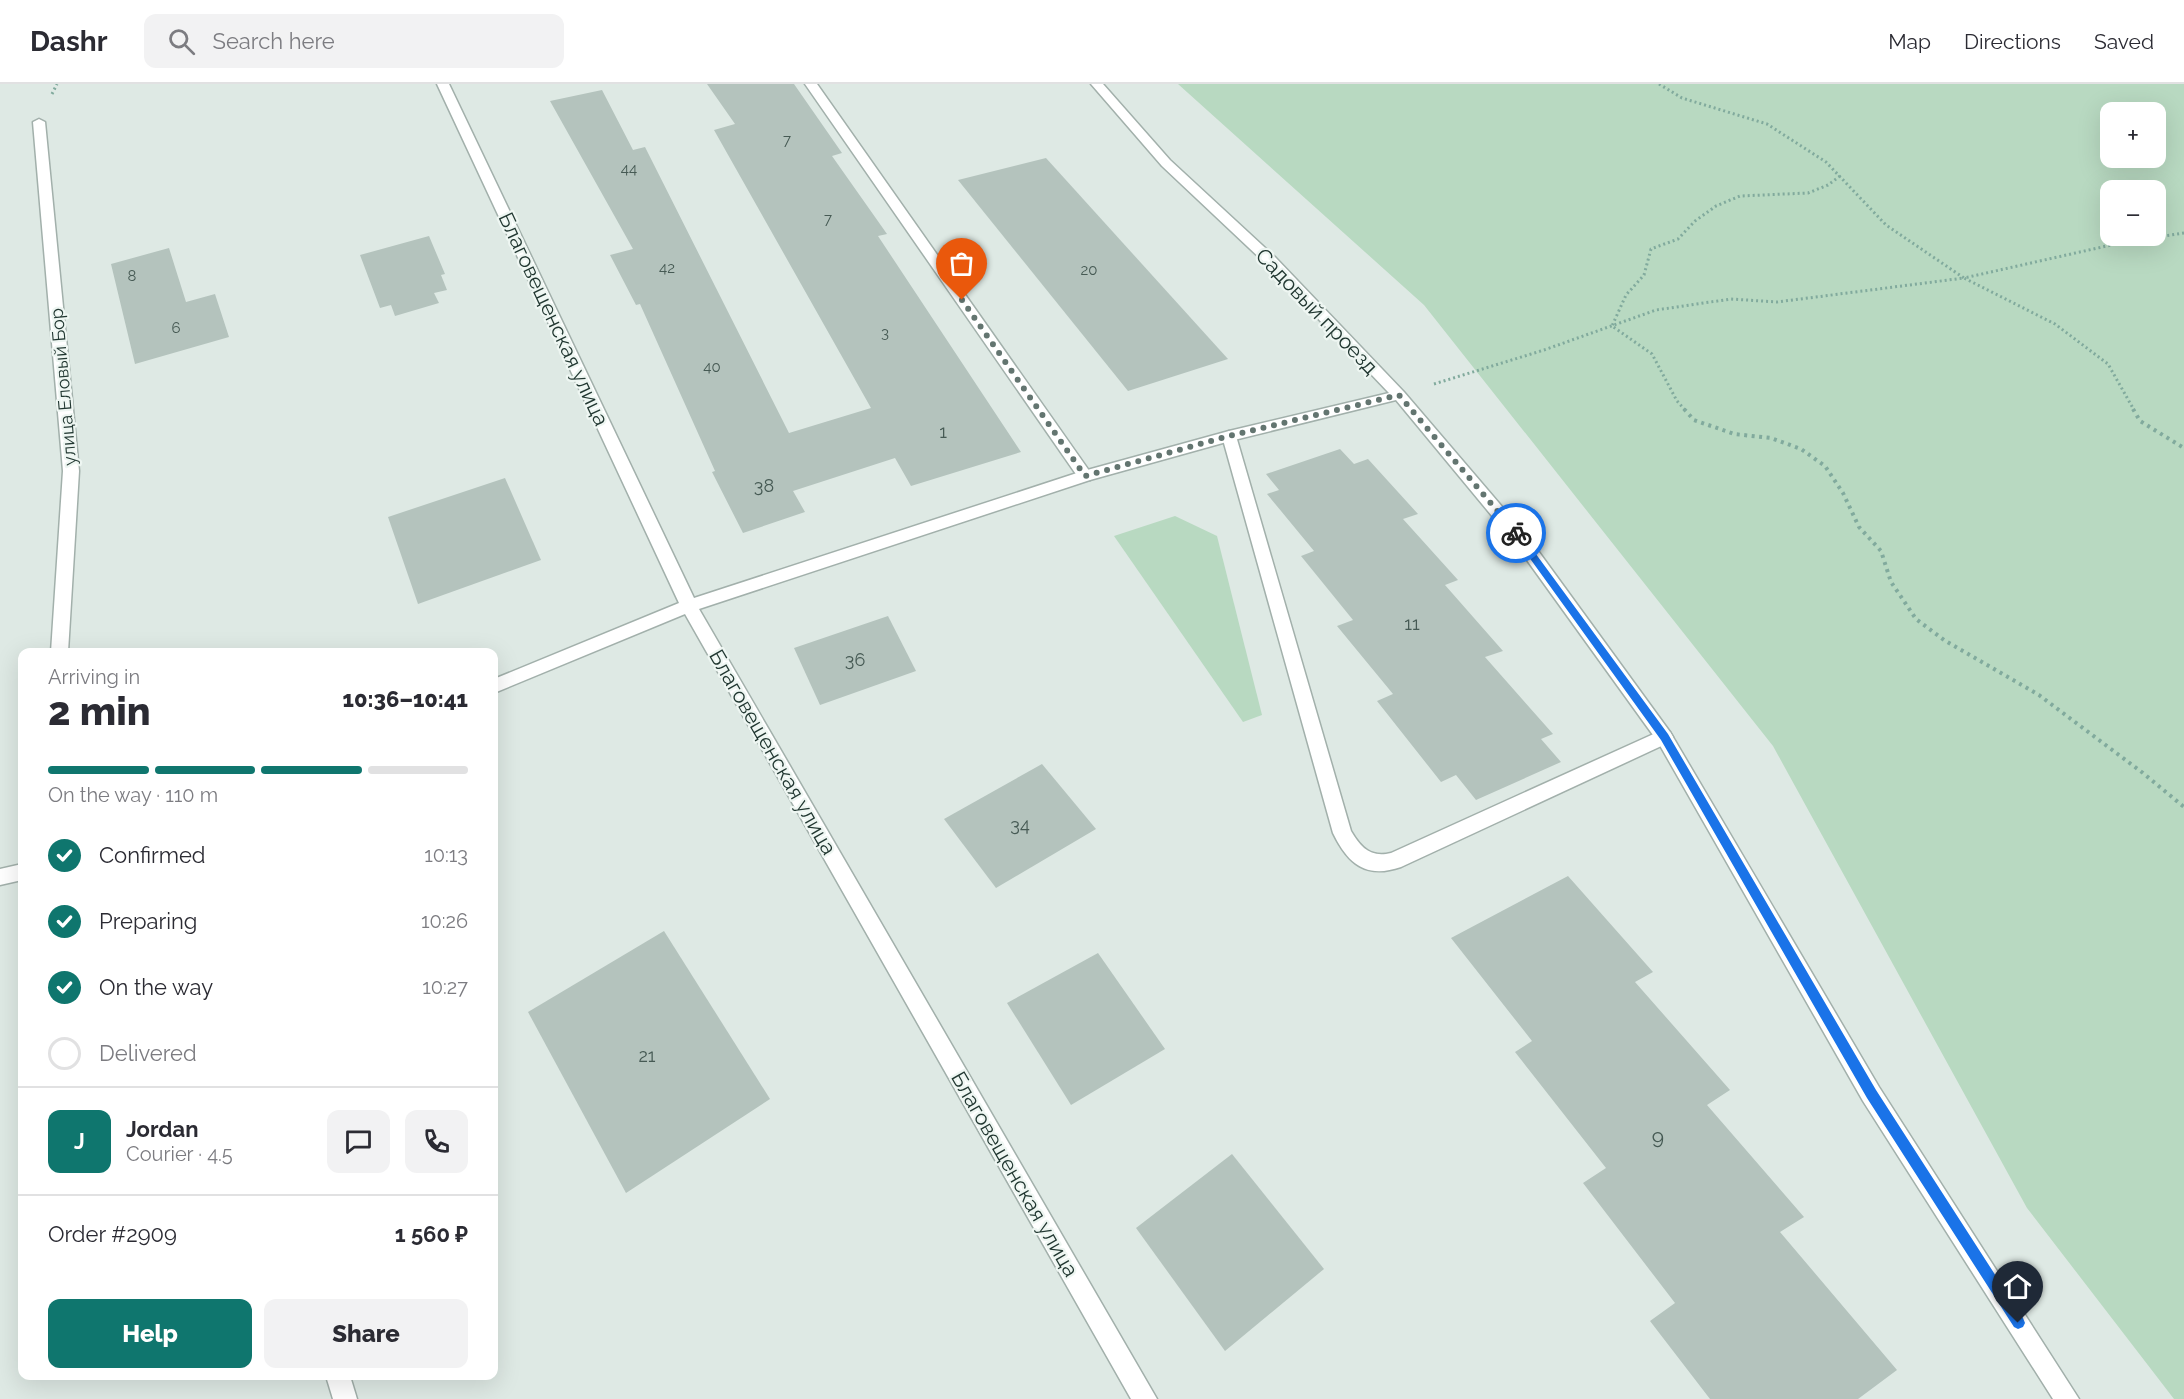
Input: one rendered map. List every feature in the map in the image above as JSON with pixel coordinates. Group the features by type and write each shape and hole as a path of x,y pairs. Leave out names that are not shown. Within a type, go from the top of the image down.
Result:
{"street":[{"name":"Благовещенская улица","path":"443,84 689,606 1145,1399"},
{"path":"811,84 1085,476"},
{"name":"Садовый проезд","path":"1097,84 1166,163 1269,260 1399,395 1522,541 1664,737 1872,1094 2067,1399"},
{"name":"улица Еловый Бор","path":"39,122 70,471 60,648"},
{"path":"498,684 689,606 1085,476 1229,436 1399,395"},
{"path":"1229,436 1342,833 1352,852 1369,863 1384,864 1394,861 1664,737"},
{"path":"0,877 18,873"},
{"path":"339,1380 345,1399"}],"path":[{"path":"1659,84 1682,98 1767,124 1826,162 1886,225 1964,278 2055,324 2108,364 2140,421 2184,448"},
{"path":"1612,326 1626,295 1644,274 1651,249 1678,239 1695,221 1716,206 1740,195 1808,193 1828,185 1840,176"},
{"path":"1399,395 1544,350 1656,310 1731,299 1777,302 1964,278 2120,243 2184,233"},
{"path":"1612,326 1652,354 1677,401 1694,420 1734,434 1771,438 1801,448 1825,466 1843,493 1859,528 1881,552 1891,582 1916,619 1944,640 2039,695 2143,773 2184,807"}],"green space":[{"path":"1178,84 2184,84 2184,1399 2174,1399 2027,1208 1773,746 1424,305"},
{"path":"1175,516 1217,536 1262,715 1243,722 1114,536"}],"building":[{"path":"707,84 794,84 842,153 832,156 887,234 878,236 1021,452 911,486 895,458 793,491 805,512 743,533 712,472 715,471 640,304 636,305 610,255 633,249 550,101 602,90 633,150 645,147 789,433 871,408 714,130 735,124"},
{"path":"1046,158 1228,359 1128,391 958,180"},
{"path":"429,236 445,274 441,275 447,290 434,293 439,303 395,316 391,305 380,308 360,255"},
{"path":"169,248 186,302 215,294 229,337 135,364 111,264"},
{"path":"1340,449 1354,464 1368,459 1418,514 1403,519 1458,580 1445,585 1503,651 1485,657 1553,734 1541,739 1561,762 1476,800 1456,775 1441,782 1377,701 1393,694 1337,626 1353,620 1301,556 1314,551 1267,494 1279,490 1266,474"},
{"path":"505,478 541,560 418,604 388,517"},
{"path":"888,616 916,671 820,705 794,648"},
{"path":"1042,764 1096,829 996,888 944,819"},
{"path":"1568,876 1653,972 1635,982 1730,1090 1707,1105 1804,1217 1780,1232 1897,1370 1858,1399 1710,1399 1650,1321 1675,1303 1583,1183 1606,1168 1515,1052 1532,1041 1451,938"},
{"path":"664,931 770,1099 626,1193 528,1012"},
{"path":"1098,953 1165,1049 1071,1105 1007,1003"},
{"path":"1232,1154 1324,1269 1225,1351 1136,1228"}],"way so far":[{"path":"962,300 1085,476 1229,436 1399,395 1516,533"}],"route":[{"path":"1516,533 1664,737 1872,1094 2018,1323"}]}
